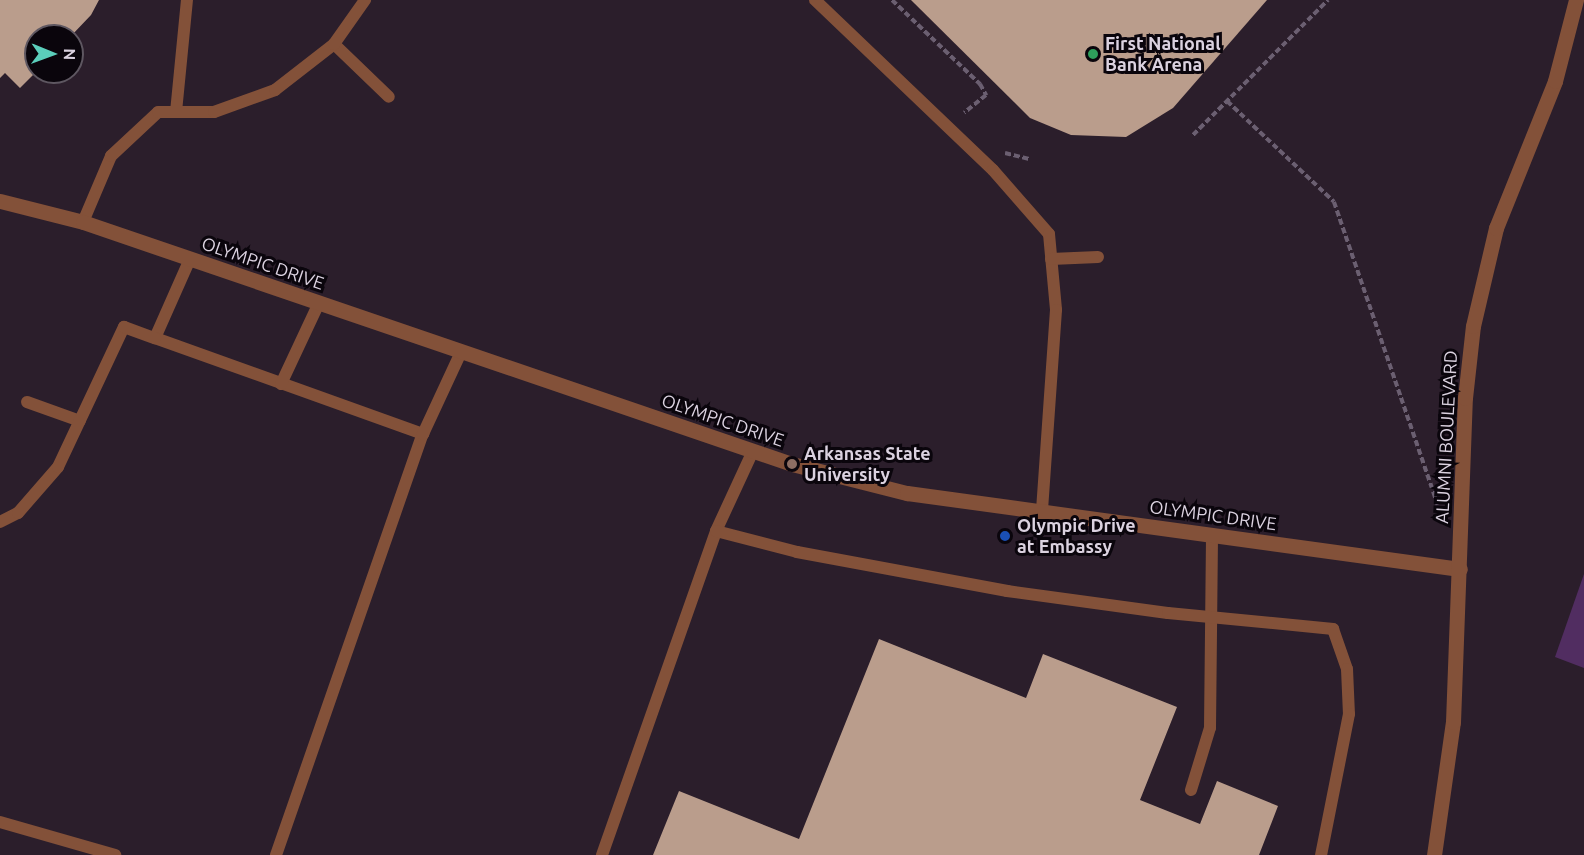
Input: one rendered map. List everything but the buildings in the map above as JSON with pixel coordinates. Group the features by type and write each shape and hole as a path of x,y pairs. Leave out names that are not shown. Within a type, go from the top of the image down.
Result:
{"street":[{"name":"ALUMNI BOULEVARD","path":"1434,855 1453,722 1465,398 1473,326 1496,228 1555,81 1576,0"},
{"name":"OLYMPIC DRIVE","path":"0,201 83,222 753,451 907,492 1460,569"}],"lane":[{"path":"176,112 187,0"},
{"path":"83,222 111,156 158,112 214,112 275,90 334,44 365,0"},
{"path":"815,0 993,170 1049,234 1056,310 1042,511"},
{"path":"334,44 389,97"},
{"path":"1051,259 1098,257"},
{"path":"155,338 190,259"},
{"path":"281,384 319,303"},
{"path":"0,522 18,513 58,467 124,327 423,434"},
{"path":"276,855 423,434 461,352"},
{"path":"27,402 80,421"},
{"path":"602,855 716,531 753,451"},
{"path":"716,531 796,552 1007,591 1211,617 1333,628 1347,669 1349,714 1321,855"},
{"path":"1191,790 1210,729 1212,535"},
{"path":"0,822 115,855"}],"path":[{"path":"892,0 980,84 986,95 963,112 971,120"},
{"path":"1193,135 1328,0"},
{"path":"1227,101 1334,202 1441,513"},
{"path":"1002,152 1029,159"}],"shaded area":[{"name":"Arkansas State University","path":"0,0 1584,0 1584,855 0,855"},
{"path":"1584,574 1584,668 1555,657"}],"place":[{"name":"First National Bank Arena","path":"1093,54"},
{"name":"Arkansas State University","path":"792,464"},
{"name":"Olympic Drive at Embassy","path":"1005,536"}]}
